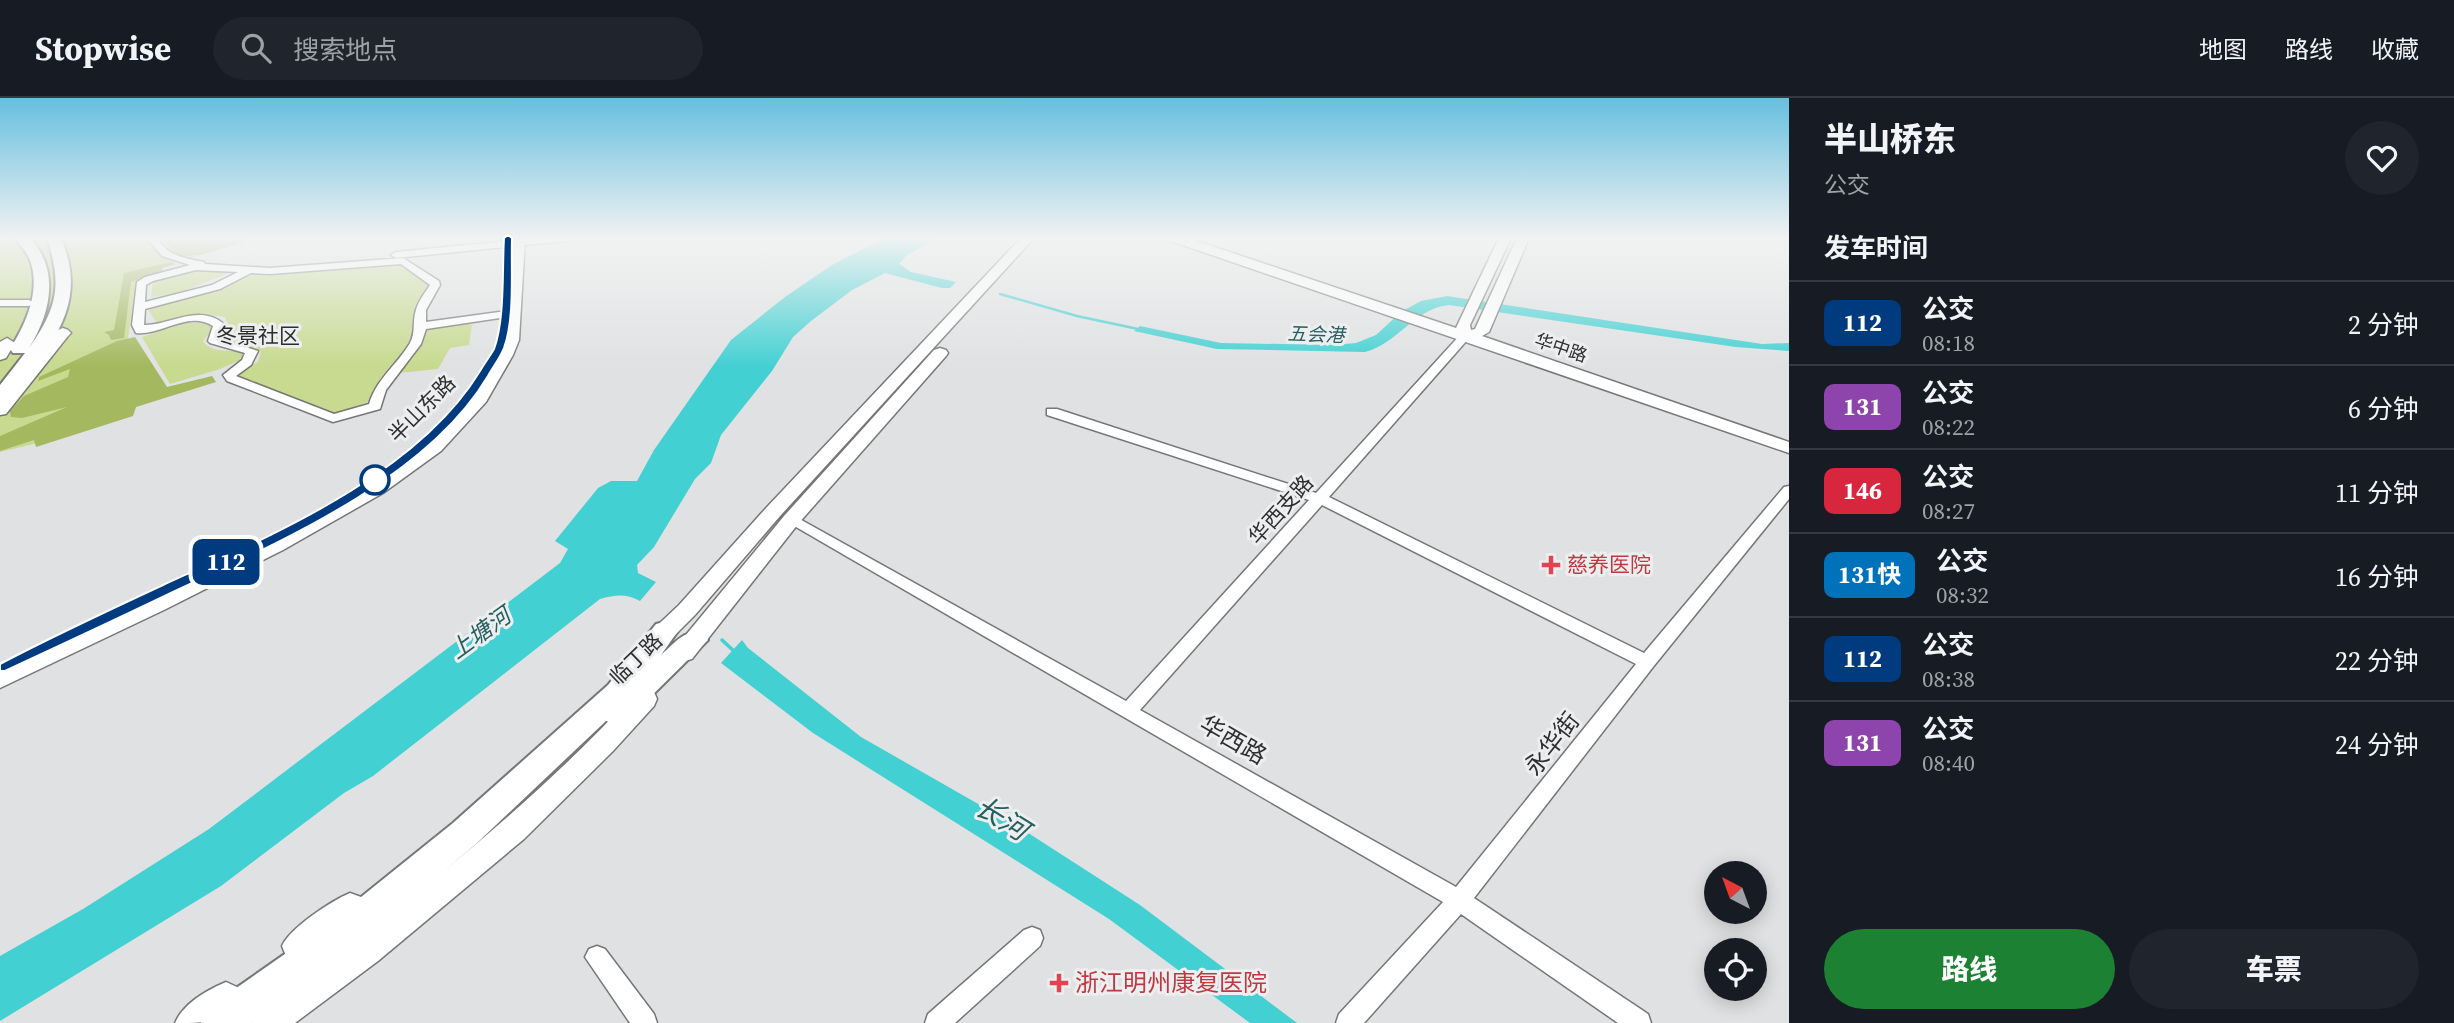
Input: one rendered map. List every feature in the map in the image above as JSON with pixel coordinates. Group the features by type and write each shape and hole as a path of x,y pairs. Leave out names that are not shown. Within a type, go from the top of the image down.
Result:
{"highway":[{"path":"4,349 21,323 29,303 29,281"},
{"path":"0,375 26,340 40,304 40,281"},
{"path":"0,398 46,337 62,307 67,281"},
{"path":"63,333 78,297 80,281"},
{"path":"243,1023 410,893 626,695 666,631"},
{"path":"220,1023 338,938 695,640"}],"main road":[{"name":"半山东路","path":"0,679 266,551 376,488 435,447 470,410 491,382 507,352 510,281"},
{"name":"临丁路","path":"191,1023 399,870 478,806 666,631 988,281"},
{"name":"临丁路","path":"268,1023 321,985 514,830 612,737 695,640 791,520 1004,281"},
{"name":"华中路","path":"1308,281 1437,322 1473,326 1789,438"},
{"name":"华中路","path":"1315,281 1320,285"},
{"name":"华中路","path":"1338,281 1400,310"},
{"path":"1473,326 1485,281"},
{"path":"1473,326 1496,297 1503,281"},
{"name":"半山东路","path":"0,667 255,548 367,486 402,462 449,419 472,393 499,349 508,313"},
{"name":"华中路","path":"1473,326 1789,448"},
{"path":"0,410 63,333"}],"street":[{"path":"146,281 141,284 140,331 199,318 215,321 219,325 214,341 252,351 247,362 229,375 231,378 333,418 375,406 380,390 415,344 421,310 435,285 434,281"},
{"path":"139,307 216,287 226,281"},
{"path":"0,303 29,303"},
{"path":"420,326 508,313"},
{"name":"华西支路","path":"1128,711 1473,326"},
{"path":"1052,412 1319,499 1647,662"},
{"name":"永华街","path":"1348,1023 1459,900 1647,662 1789,490"},
{"name":"华西路","path":"791,520 1459,900 1639,1023"},
{"path":"937,1023 1032,938"},
{"path":"597,957 645,1023"}],"green space":[{"path":"0,281 136,281 117,417 80,433 0,452"},
{"path":"123,281 134,281 131,282 124,338 111,340 104,332 114,330"},
{"path":"153,281 208,281 188,291 151,297"},
{"path":"236,281 432,282 430,289 419,299 414,331 408,346 380,379 368,402 340,412 329,412 240,378 240,372 258,362 261,351 225,340 222,335 227,323 225,317 199,316 157,323 149,311 153,306"},
{"path":"186,323 212,325 213,329 203,341 207,345 211,348 247,353 247,357 220,369 170,384 142,337"},
{"path":"463,323 472,325 469,345 450,348 438,369 399,373 420,345 427,328"},
{"path":"135,337 167,387 212,376 216,382 136,407 133,416 36,447 34,440 0,451 0,436 67,407 22,418 11,417 10,411 24,396 68,377 70,369 38,381 39,377 117,341"}],"water":[{"name":"上塘河","path":"808,281 869,281 852,290 793,337 772,371 721,435 711,463 695,479 654,547 637,565 638,573 656,582 640,601 620,596 600,599 373,776 344,793 221,886 0,1021 0,956 83,909 209,829 560,563 568,549 555,541 598,488 611,481 637,481 654,450 731,340"},
{"path":"916,281 956,282 950,288"},
{"path":"1447,296 1762,344 1789,343 1789,351 1736,347 1449,305 1426,312 1387,342 1365,352 1217,349 1134,331 1140,326 1221,343 1356,343 1376,335 1401,312 1421,301"},
{"path":"742,640 748,648 861,737 1022,829 1140,905 1297,1023 1250,1023 1109,919 813,733 721,663"}],"waterway":[{"name":"五会港","path":"1000,294 1077,316 1138,329"},
{"name":"长河","path":"722,640 736,653"}],"bus line":[{"name":"112","path":"0,667 255,548 367,486 402,462 449,419 487,371 499,349 505,281"}],"place":[{"name":"慈养医院","path":"1551,565"},
{"name":"浙江明州康复医院","path":"1059,983"}],"district":[{"name":"冬景社区","path":"258,336"}]}
